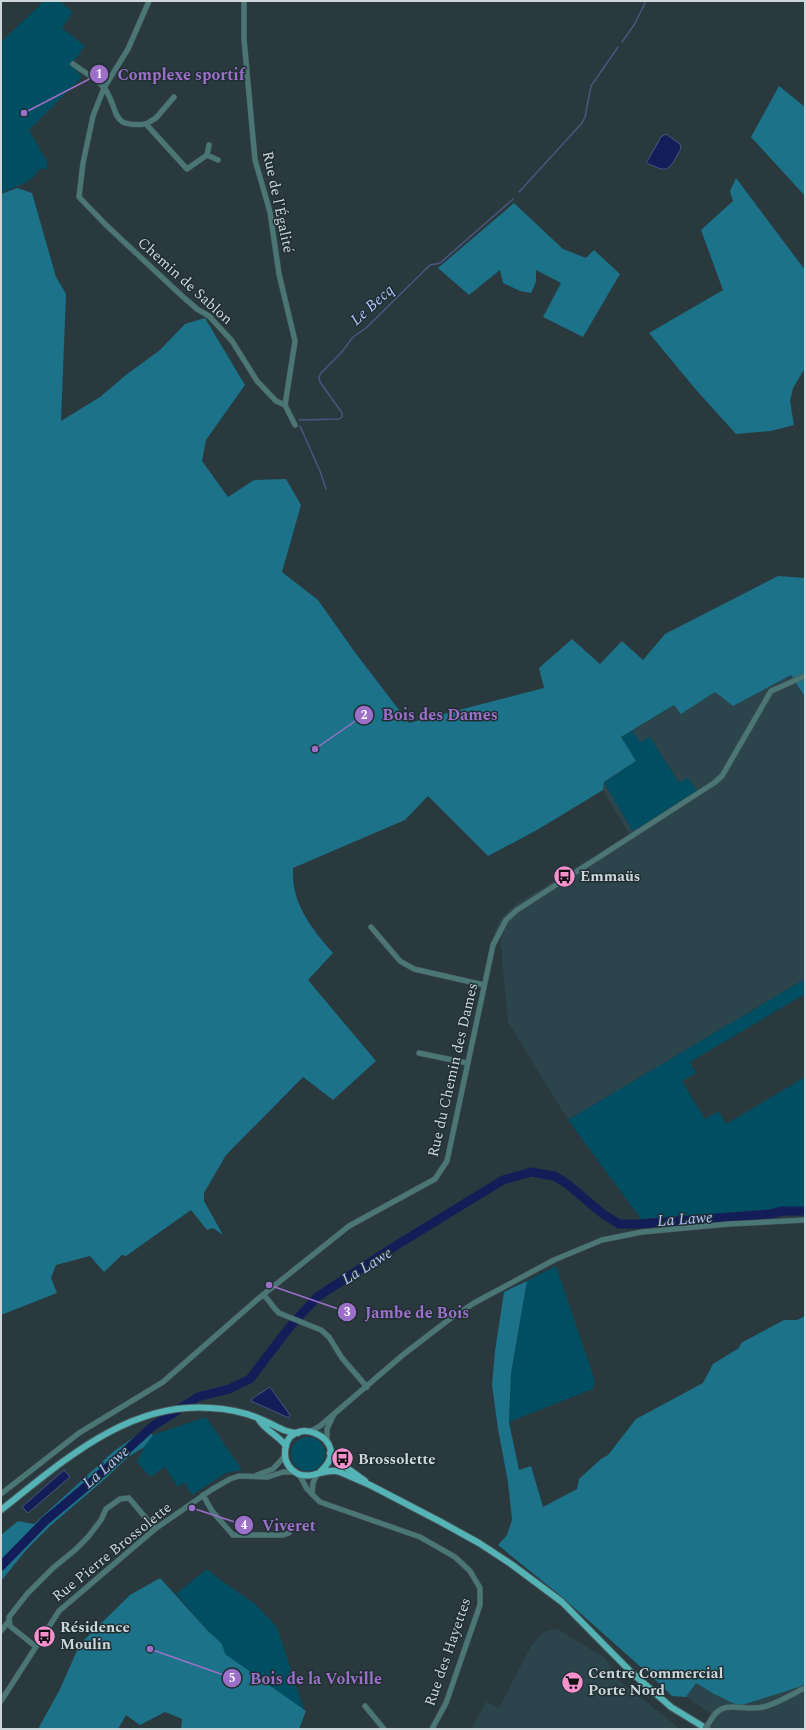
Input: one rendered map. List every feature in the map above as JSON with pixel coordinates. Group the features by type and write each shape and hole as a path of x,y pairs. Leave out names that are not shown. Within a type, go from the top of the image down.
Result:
{"main road":[{"path":"1,1510 86,1445 109,1431 148,1416 172,1410 212,1408 232,1411 266,1421 286,1432 298,1433 311,1431 318,1434 327,1442 330,1453 328,1464 319,1473"},
{"path":"259,1420 286,1446"},
{"path":"298,1433 291,1438 286,1446 285,1456 289,1466 297,1473 308,1476 333,1470 370,1485 479,1542 538,1583 562,1602 631,1672 671,1707 706,1729"},
{"path":"330,1453 346,1468 370,1485"}],"street":[{"path":"104,88 128,49 149,1"},
{"name":"Rue de l'Égalité","path":"244,1 244,39 255,160 270,212 279,274 294,341 284,405"},
{"path":"73,64 104,88 117,117 126,124 146,124 156,118 174,97"},
{"name":"Chemin de Sablon","path":"104,88 93,116 83,164 79,197 106,226 196,309 209,316 232,341 257,381 276,401 284,405"},
{"path":"146,124 187,169 207,155 209,145"},
{"path":"207,155 218,160"},
{"path":"284,405 296,425"},
{"name":"Rue du Chemin des Dames","path":"1,1494 79,1433 163,1382 263,1295 349,1226 435,1179 447,1161 493,944 506,920 517,910 714,783 722,776 771,691 805,676"},
{"path":"371,928 400,961 414,969 484,985"},
{"path":"419,1053 467,1063"},
{"path":"311,1431 317,1428 404,1354 474,1303 554,1260 602,1240 657,1230 805,1220"},
{"path":"263,1295 271,1300 275,1309 279,1313 321,1330 329,1337 342,1358 366,1387"},
{"path":"327,1442 327,1430 334,1413"},
{"name":"Rue Pierre Brossolette","path":"254,1476 273,1469 285,1456"},
{"name":"Rue Pierre Brossolette","path":"1,1701 35,1646 59,1611 155,1529 203,1495 230,1479 239,1476 268,1477 283,1472 297,1473"},
{"name":"Rue des Hayettes","path":"297,1473 312,1494 320,1502 420,1537 455,1557 470,1571 480,1588 480,1605 478,1612 446,1703 432,1729"},
{"path":"312,1494 313,1483 319,1473"},
{"path":"203,1495 212,1511 233,1535 283,1535 289,1533"},
{"path":"1,1631 8,1622 9,1617 27,1594 53,1568 88,1537 106,1509 120,1499 124,1498 132,1500 155,1529"},
{"path":"8,1622 10,1626 35,1646"},
{"path":"706,1729 717,1710 724,1707 750,1709 764,1707 805,1688"},
{"path":"365,1706 384,1729"}],"shaded area":[{"path":"44,1 59,1 73,12 62,28 85,46 71,65 82,77 29,130 47,162 47,169 39,169 37,174 28,181 1,193 1,42"},
{"path":"779,86 805,107 805,196 751,137"},
{"path":"666,134 680,144 681,149 668,168 660,169 646,162 661,137"},
{"path":"736,178 805,270 805,368 793,388 790,401 794,425 771,431 736,434 697,391 649,333 723,290 701,230 733,201 730,191"},
{"path":"17,188 32,193 56,277 66,294 61,421 100,397 126,375 160,350 185,324 205,318 245,385 206,440 202,461 228,497 254,480 286,479 301,505 282,572 318,600 354,651 409,723 544,688 539,668 572,639 600,664 622,641 643,660 665,634 778,576 805,578 805,697 791,675 733,706 715,692 681,714 674,705 621,737 636,761 604,782 603,790 537,830 488,856 428,796 405,820 293,868 295,893 299,904 310,924 333,953 308,980 376,1061 333,1100 303,1077 226,1155 204,1193 204,1201 223,1235 213,1228 207,1230 191,1210 126,1256 122,1255 104,1272 90,1256 56,1265 51,1278 57,1293 1,1315 1,194"},
{"path":"514,203 563,249 586,258 594,250 620,274 583,337 543,317 561,283 536,270 536,282 531,293 520,291 503,283 500,270 469,295 438,268"},
{"path":"791,675 805,697 805,979 568,1120 508,1022 500,935 493,934 502,917 516,904 629,834 603,790 604,783 636,761 621,738 675,705 681,714 715,692 733,705"},
{"path":"632,730 640,742 650,737 679,783 688,778 697,791 633,831 604,783 636,761 621,738"},
{"path":"805,979 805,994 690,1062 696,1073 682,1081 705,1119 719,1111 726,1124 805,1077 805,1207 641,1219 568,1120"},
{"path":"556,1266 595,1381 593,1389 509,1422 511,1373 527,1281"},
{"path":"527,1281 511,1373 509,1422 519,1470 531,1466 543,1507 577,1489 579,1479 601,1459 608,1455 636,1419 703,1383 713,1364 739,1348 741,1343 784,1320 797,1320 805,1316 805,1683 802,1686 739,1706 714,1694 696,1683 686,1697 672,1696 562,1597 498,1545 507,1535 512,1520 508,1482 498,1429 492,1385 495,1351 504,1292"},
{"path":"270,1387 290,1415 289,1418 251,1401 253,1398"},
{"path":"206,1417 242,1470 226,1473 192,1495 184,1482 178,1487 165,1467 150,1477 137,1462 144,1447 153,1435"},
{"path":"146,1429 153,1435 144,1447 128,1457 50,1526 27,1549 1,1581 1,1535 18,1521 34,1524 114,1451"},
{"path":"305,1437 311,1437 320,1442 324,1448 324,1460 320,1466 311,1471 305,1471 296,1466 291,1457 291,1451 296,1442"},
{"path":"64,1470 70,1477 28,1513 22,1507"},
{"path":"207,1569 255,1604 277,1627 304,1710 224,1654 222,1644 207,1630 176,1594"},
{"path":"160,1578 207,1630 222,1644 225,1654 306,1711 299,1729 181,1729 182,1719 165,1712 140,1725 126,1715 118,1729 38,1729 59,1691 80,1644 130,1595"},
{"path":"558,1629 606,1659 615,1677 680,1729 471,1729 486,1702 499,1708 530,1648 539,1636 546,1631"},
{"path":"696,1683 714,1694 739,1705 801,1686 805,1683 805,1729 703,1729 711,1714 686,1697"}],"waterway":[{"name":"Le Becq","path":"622,42 634,25 646,1"},
{"name":"Le Becq","path":"519,192 582,123 585,117 591,86 618,47"},
{"name":"Le Becq","path":"299,420 339,419 342,417 342,413 320,382 319,377 321,373 341,353 353,337 366,328 430,265 440,263 513,199"},
{"name":"Le Becq","path":"300,426 320,471 326,489"},
{"name":"La Lawe","path":"1,1566 45,1521 95,1479 153,1426 198,1397 229,1389 250,1379 288,1329 317,1297 392,1248 503,1180 531,1172 554,1176 566,1183 603,1214 619,1224 639,1224 770,1214 783,1211 805,1211"}],"place":[{"name":"Complexe sportif","path":"24,113"},
{"name":"Bois des Dames","path":"315,749"},
{"name":"Emmaüs","path":"565,876"},
{"name":"Jambe de Bois","path":"269,1285"},
{"name":"Brossolette","path":"343,1459"},
{"name":"Viveret","path":"192,1508"},
{"name":"Résidence Moulin","path":"45,1636"},
{"name":"Bois de la Volville","path":"150,1649"},
{"name":"Centre Commercial Porte Nord","path":"573,1682"}]}
